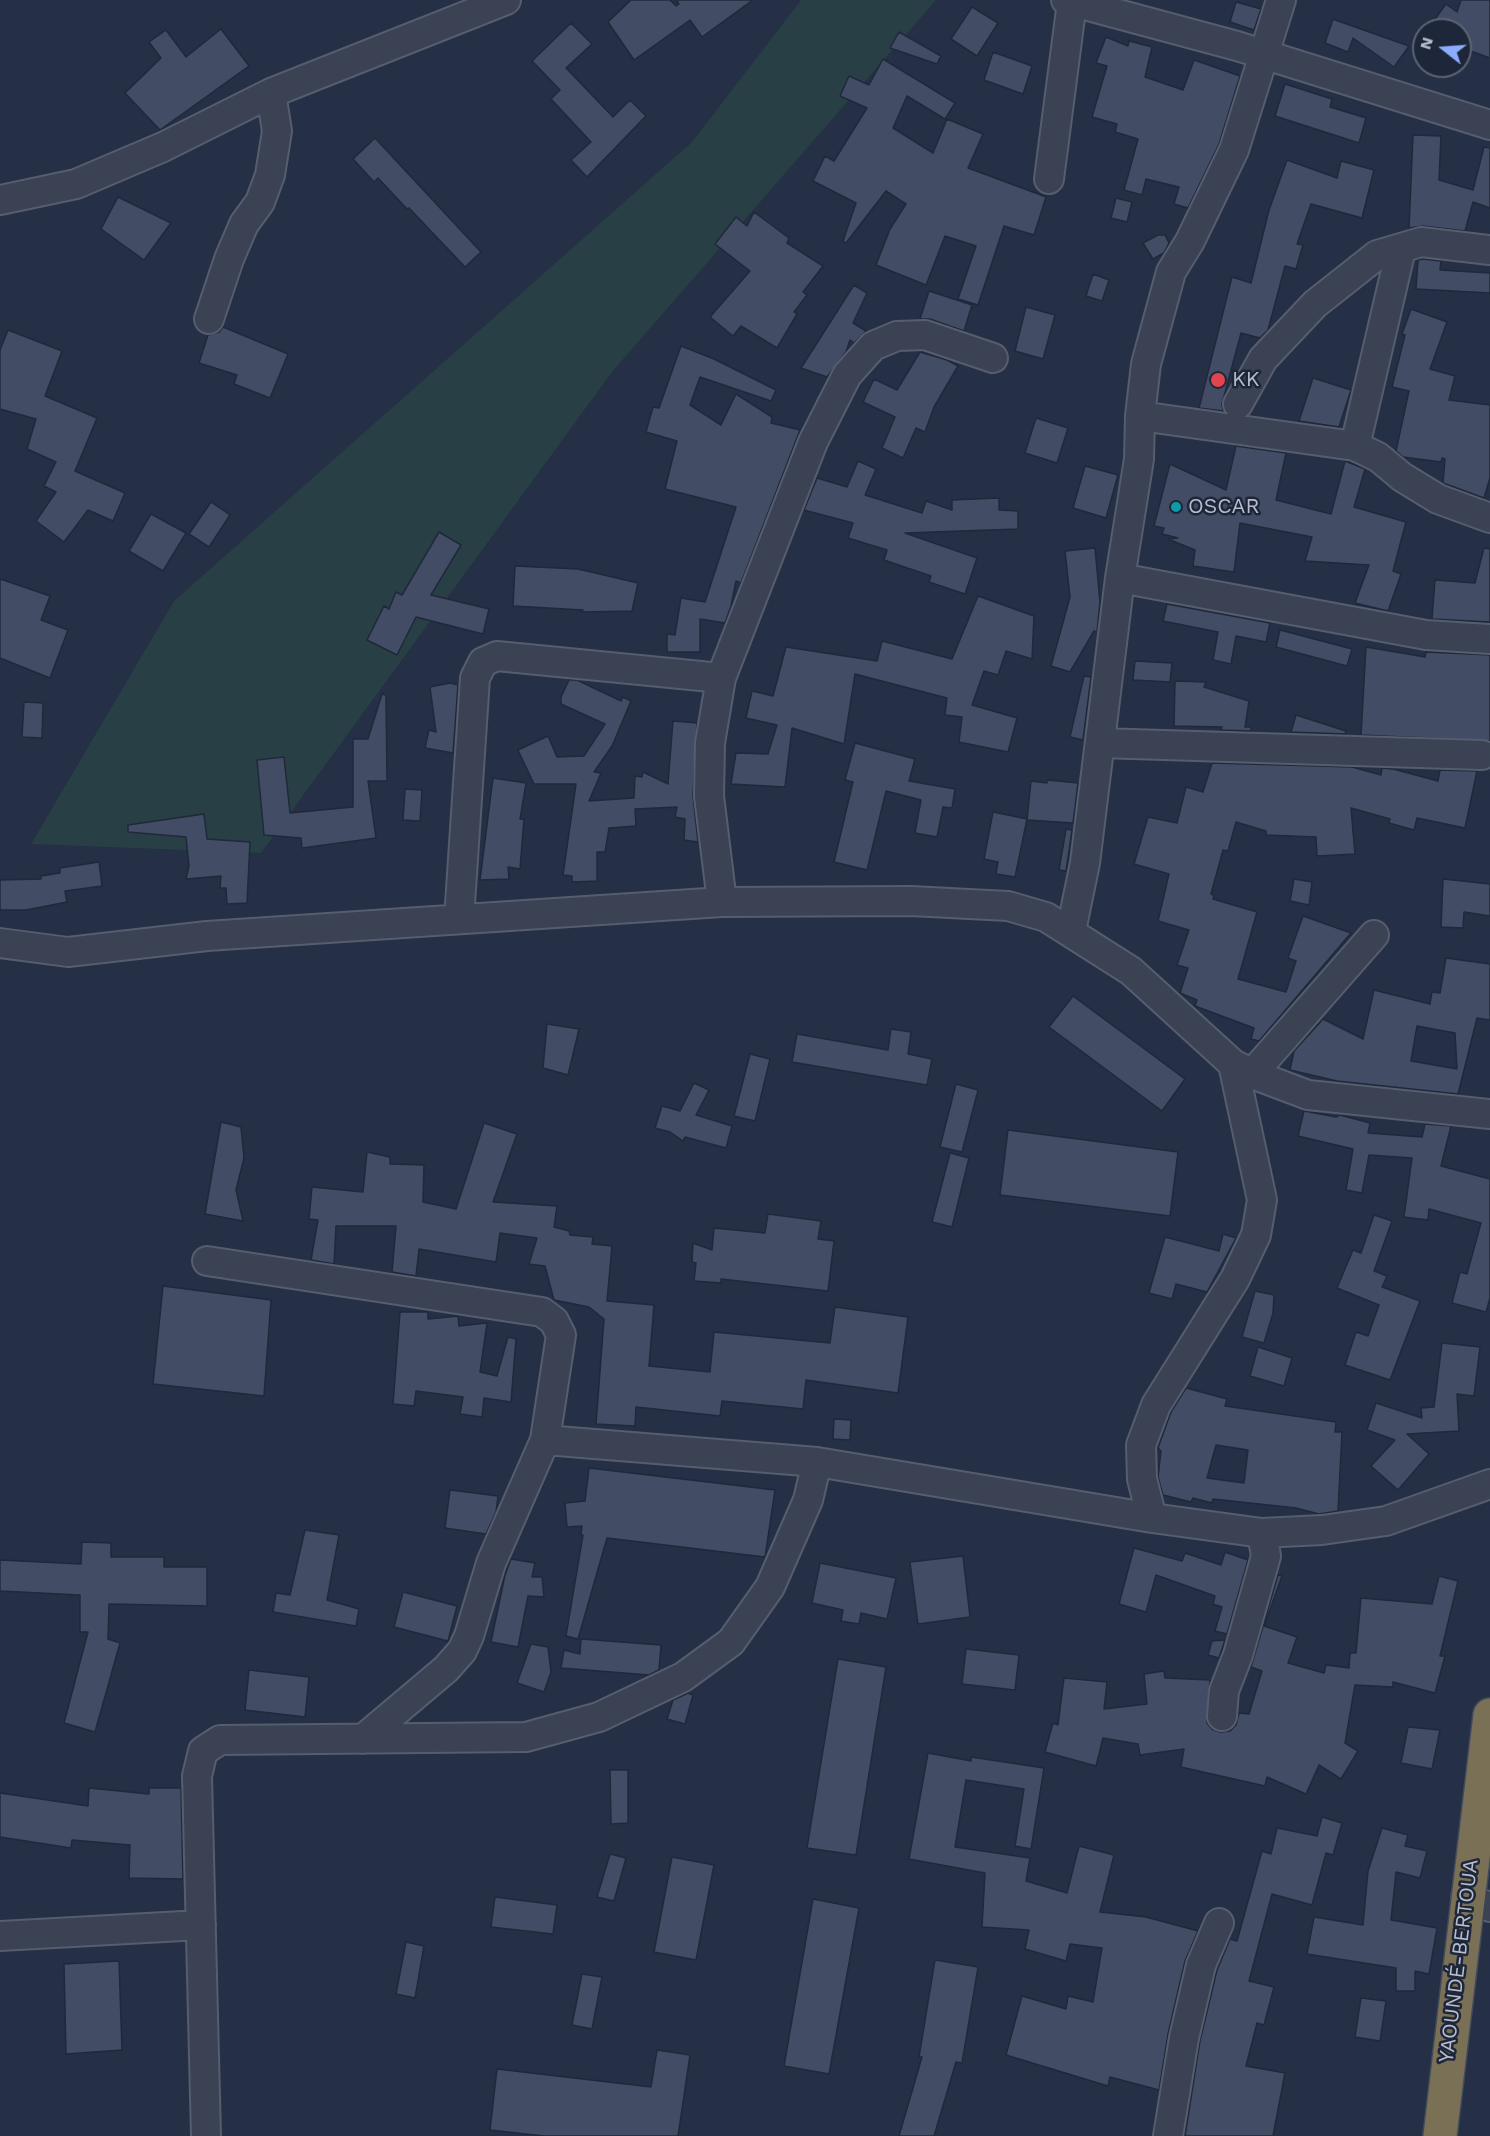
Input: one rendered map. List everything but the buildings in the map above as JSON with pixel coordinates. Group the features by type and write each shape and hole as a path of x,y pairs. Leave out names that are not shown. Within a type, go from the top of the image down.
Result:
{"highway":[{"name":"YAOUNDÉ-BERTOUA","path":"1440,2136 1478,1902 1490,1715"}],"street":[{"path":"0,200 76,184 164,147 271,93 506,0"},
{"path":"1071,931 1085,863 1120,578 1139,459 1140,416 1146,364 1171,272 1190,241 1234,150 1281,0"},
{"path":"1049,179 1069,1 1264,55 1490,125"},
{"path":"208,319 244,224 260,202 270,175 277,131 271,93"},
{"path":"1238,404 1263,359 1315,304 1377,255 1421,242 1490,250"},
{"path":"1355,446 1369,395 1401,249"},
{"path":"722,902 709,796 710,743 721,678 813,442 846,375 873,345 897,336 925,335 993,358"},
{"path":"1140,416 1355,446 1378,457 1402,477 1438,500 1490,518"},
{"path":"1120,578 1426,635 1490,639"},
{"path":"459,919 475,678 483,662 497,656 721,678"},
{"path":"1100,743 1482,755"},
{"path":"0,943 68,952 207,936 722,902 911,901 1008,906 1046,917 1071,931 1131,972 1243,1069 1308,1095 1490,1114"},
{"path":"1243,1069 1374,934"},
{"path":"1152,1518 1142,1479 1141,1445 1156,1405 1235,1279 1256,1235 1262,1200 1243,1069"},
{"path":"207,1261 542,1311 554,1322 561,1335 545,1440 491,1563 469,1636 462,1651 446,1670 363,1739"},
{"path":"545,1440 817,1462 1152,1518 1262,1533 1322,1530 1386,1521 1490,1484"},
{"path":"206,2136 198,1776 203,1751 220,1740 526,1737 599,1717 682,1677 731,1642 771,1587 808,1500 817,1462"},
{"path":"1222,1716 1224,1691 1238,1655 1266,1556 1262,1533"},
{"path":"1168,2136 1184,2038 1201,1965 1220,1923"},
{"path":"0,1935 201,1925"}],"green space":[{"path":"801,0 936,0 612,372 261,853 31,844 174,601 692,142"}],"place":[{"name":"KK","path":"1218,380"},
{"name":"OSCAR","path":"1176,507"}]}
